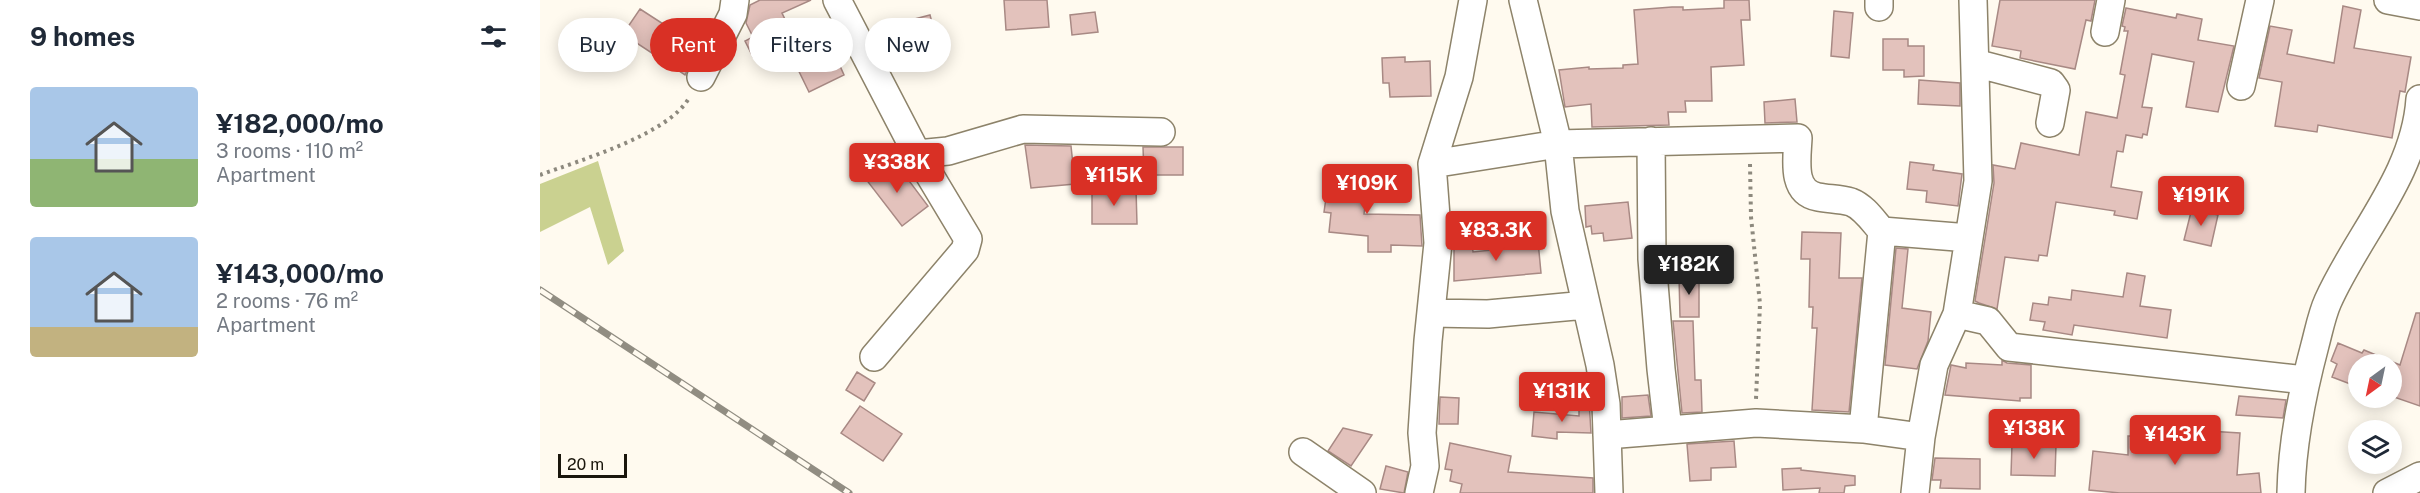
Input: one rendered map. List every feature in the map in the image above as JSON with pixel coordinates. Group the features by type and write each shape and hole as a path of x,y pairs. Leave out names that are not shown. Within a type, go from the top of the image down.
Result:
{"street":[{"path":"701,77 734,14 735,0"},
{"path":"837,0 917,154 968,239 965,250 874,357"},
{"path":"1419,493 1425,466 1422,433 1438,243 1432,165 1459,77 1473,0"},
{"path":"1523,0 1558,144 1565,211 1600,365 1607,435 1609,493"},
{"path":"1915,493 1921,437 1934,365 1957,314 1978,181 1973,0"},
{"path":"2105,32 2111,0"},
{"path":"2241,86 2260,0"},
{"path":"2388,0 2420,6"},
{"path":"1975,63 2051,83 2056,90 2050,123"},
{"path":"2291,493 2292,460 2305,380 2327,302 2391,189 2409,150 2419,114 2420,99"},
{"path":"917,154 956,149 1023,129 1161,132"},
{"path":"1432,165 1558,144 1798,138 1796,171 1802,188 1815,197 1852,202 1866,212 1882,231 1969,238"},
{"path":"1651,141 1652,259 1668,430"},
{"path":"1863,429 1882,231"},
{"path":"1431,314 1488,314 1586,305"},
{"path":"1957,314 1988,321 2009,347 2305,380"},
{"path":"1607,435 1756,423 1863,429 1921,437"},
{"path":"1303,452 1362,493"},
{"path":"2395,492 2420,476"}],"path":[{"path":"540,175 609,149 663,123 683,108 701,77"},
{"path":"1750,139 1751,217 1760,304 1756,423"}],"green space":[{"path":"598,161 624,251 608,265 590,207 540,232 540,184"}],"building":[{"path":"760,0 811,0 782,13 784,18 749,18 749,29 746,23 750,5"},
{"path":"1004,0 1047,0 1049,27 1006,30"},
{"path":"1724,0 1749,0 1750,20 1741,20 1744,65 1711,67 1712,101 1685,101 1686,112 1668,112 1669,125 1592,127 1591,104 1565,107 1559,70 1589,67 1589,69 1623,68 1623,65 1638,64 1634,10 1672,7 1683,7 1683,10 1724,8"},
{"path":"2000,0 2095,0 2091,21 2086,20 2075,69 2020,58 2021,51 1992,46"},
{"path":"2343,6 2361,10 2354,48 2411,57 2405,92 2400,91 2392,138 2318,125 2317,132 2275,126 2282,82 2259,78 2270,26 2292,30 2287,54 2334,63"},
{"path":"2126,8 2176,18 2177,14 2202,19 2198,40 2234,46 2218,112 2186,107 2194,62 2152,54 2142,107 2152,108 2147,135 2143,134 2142,138 2126,135 2123,152 2117,151 2111,187 2142,192 2137,219 2114,215 2115,211 2056,202 2047,256 2039,255 2038,261 2005,257 1997,309 1975,301 1994,183 1993,165 2015,169 2021,143 2079,155 2086,112 2117,118 2125,75 2120,74 2128,31 2124,31 2125,27 2122,26"},
{"path":"640,9 654,18 650,18 650,52 638,44 638,18 634,18"},
{"path":"1834,11 1853,13 1849,58 1831,56"},
{"path":"1095,12 1098,32 1072,35 1070,15"},
{"path":"1883,39 1908,39 1908,46 1924,46 1924,76 1904,77 1904,70 1883,70"},
{"path":"1405,57 1405,62 1430,61 1431,96 1390,97 1389,83 1383,83 1382,58"},
{"path":"799,72 843,72 844,75 809,92"},
{"path":"1919,80 1960,83 1960,106 1918,104"},
{"path":"1795,99 1797,122 1765,123 1764,102"},
{"path":"1025,145 1071,146 1075,184 1031,188"},
{"path":"1143,147 1183,147 1183,175 1144,175"},
{"path":"1910,162 1934,165 1933,170 1962,174 1958,206 1926,202 1927,191 1907,189"},
{"path":"880,166 887,175 898,166 928,206 902,226 865,178"},
{"path":"1330,170 1369,175 1364,214 1420,215 1422,246 1391,245 1391,252 1368,252 1368,236 1329,232 1331,213 1324,212"},
{"path":"1092,189 1136,189 1137,224 1092,224"},
{"path":"1628,202 1632,238 1604,241 1603,233 1592,234 1591,226 1586,227 1585,206"},
{"path":"2192,208 2218,215 2211,246 2184,240"},
{"path":"1802,232 1841,233 1839,278 1862,278 1849,412 1812,410 1817,328 1812,328 1813,307 1809,307 1810,259 1801,259"},
{"path":"1538,241 1541,273 1454,281 1454,244 1472,243 1473,252 1511,248 1511,244"},
{"path":"1896,248 1908,249 1902,308 1931,312 1928,341 1917,369 1885,365"},
{"path":"2127,273 2145,276 2140,306 2171,310 2167,338 2074,325 2072,335 2043,330 2045,322 2030,320 2033,303 2048,305 2049,297 2071,300 2072,290 2123,297"},
{"path":"1679,276 1699,276 1699,317 1680,317"},
{"path":"2416,313 2420,313 2420,406 2402,400 2402,358"},
{"path":"1673,321 1693,321 1695,380 1701,380 1702,412 1682,413"},
{"path":"2338,343 2362,353 2364,350 2374,354 2348,354 2348,383 2332,377 2337,364 2331,361"},
{"path":"2002,360 2007,363 2031,365 2031,398 2020,398 2020,401 1945,395 1951,365 1966,368 1966,363 2002,365"},
{"path":"857,372 875,383 864,401 846,390"},
{"path":"1648,395 1651,416 1622,418 1622,397"},
{"path":"2239,396 2286,400 2283,418 2236,415"},
{"path":"1440,397 1459,398 1458,424 1439,424"},
{"path":"1579,400 1589,400 1591,433 1557,432 1557,439 1532,436 1534,412 1579,416"},
{"path":"860,406 902,434 883,461 841,433"},
{"path":"1343,428 1372,435 1351,466 1328,451"},
{"path":"2175,429 2240,433 2237,475 2259,473 2261,493 2120,493 2089,490 2093,451 2128,455 2128,436 2174,436"},
{"path":"1734,441 1736,467 1711,468 1711,480 1690,481 1687,444"},
{"path":"1450,443 1511,456 1508,472 1593,478 1593,493 1460,493 1462,484 1450,481 1452,470 1445,469"},
{"path":"2012,444 2056,445 2055,476 2011,475"},
{"path":"1935,458 1980,459 1980,489 1940,488 1941,480 1932,480"},
{"path":"1386,466 1408,472 1404,493 1380,489"},
{"path":"1801,468 1801,470 1855,476 1855,485 1845,486 1844,493 1819,493 1820,488 1783,490 1782,469"}],"railway":[{"path":"540,290 849,493"}]}
